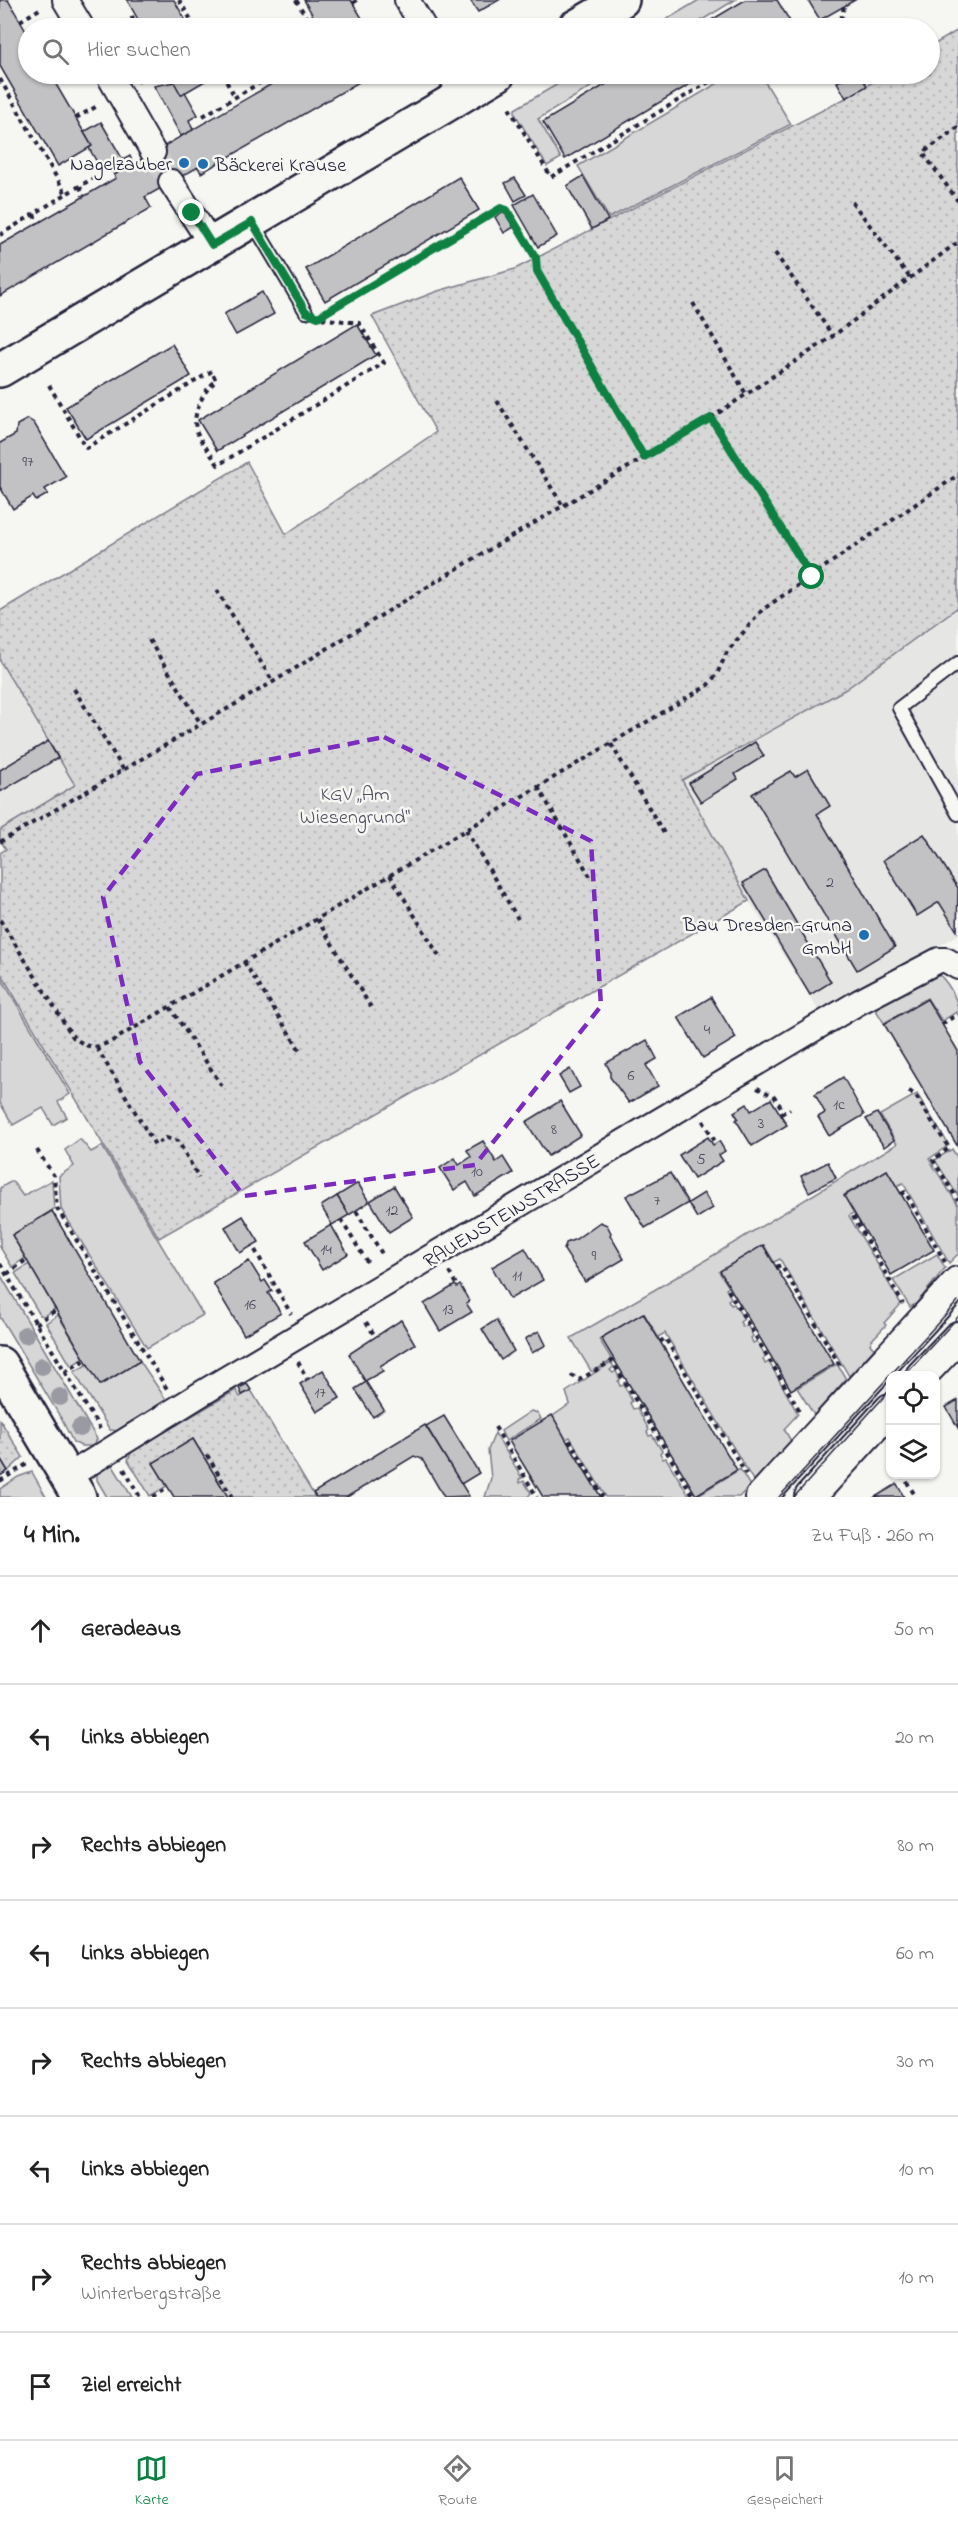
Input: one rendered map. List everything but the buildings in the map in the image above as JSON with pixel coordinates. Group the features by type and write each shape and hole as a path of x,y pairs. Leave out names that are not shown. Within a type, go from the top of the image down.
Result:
{"main road":[{"path":"591,18 622,0"},
{"path":"0,370 252,222 456,84"},
{"path":"0,1364 74,1487"}],"street":[{"path":"407,0 418,18"},
{"path":"56,3 72,18"},
{"path":"114,84 153,152"},
{"path":"171,182 212,245"},
{"name":"RAUENSTEINSTRASSE","path":"74,1487 112,1450 302,1333 859,1002 929,963 954,960"},
{"path":"755,1487 954,1276"},
{"path":"926,1371 958,1337"},
{"path":"810,1497 886,1414"}],"lane":[{"path":"252,222 312,314"},
{"path":"958,663 900,708 958,814"}],"path":[{"path":"179,0 190,18"},
{"path":"296,0 307,18"},
{"path":"26,18 56,3"},
{"path":"841,18 844,6"},
{"path":"0,79 66,194"},
{"path":"228,84 235,97"},
{"path":"203,116 258,84"},
{"path":"509,108 551,177 705,84"},
{"path":"76,118 103,103"},
{"path":"958,127 923,153 958,201"},
{"path":"0,236 97,176"},
{"path":"80,186 83,196"},
{"path":"852,202 910,278"},
{"path":"312,314 501,208 507,210 536,258 537,271 644,457"},
{"path":"34,214 37,224"},
{"path":"0,842 273,682 711,418 833,336 958,242"},
{"path":"775,253 833,336"},
{"path":"693,303 746,394"},
{"path":"49,385 86,448 212,371 216,381 207,388 202,397 194,415 193,427 218,465 384,363 359,323 312,314"},
{"path":"497,401 562,506"},
{"path":"711,418 812,577"},
{"path":"0,920 60,1020 73,1037 85,1046 97,1048 170,1007 707,686 717,674 727,652 762,610 958,475"},
{"path":"218,590 273,682"},
{"path":"149,640 201,724"},
{"path":"74,689 123,769"},
{"path":"611,744 665,835"},
{"path":"538,787 591,878"},
{"path":"466,830 518,920"},
{"path":"390,875 439,956"},
{"path":"317,919 372,1009"},
{"path":"244,962 301,1052"},
{"path":"170,1007 224,1089"},
{"path":"942,1024 958,1014"},
{"path":"97,1048 155,1145 166,1138 178,1142 199,1178"},
{"path":"753,1082 758,1089 774,1096 782,1113 790,1109"},
{"path":"909,1091 915,1095 949,1148 933,1160 958,1200"},
{"path":"701,1118 716,1143"},
{"path":"37,1150 54,1176 57,1208 178,1408"},
{"path":"901,1194 905,1192 926,1232 954,1276"},
{"path":"356,1210 389,1282"},
{"path":"853,1216 904,1305"},
{"path":"341,1220 389,1282"},
{"path":"255,1250 302,1333"},
{"path":"6,1275 26,1260"},
{"path":"0,1264 140,1497"},
{"path":"776,1268 781,1265 800,1302 845,1374"},
{"path":"728,1290 804,1419"},
{"path":"36,1324 56,1310"},
{"path":"365,1321 375,1336"},
{"path":"660,1342 665,1338 723,1441 755,1487"},
{"path":"65,1372 86,1360"},
{"path":"571,1375 579,1380 612,1361 694,1497"},
{"path":"690,1392 695,1390"},
{"path":"495,1427 537,1497"},
{"path":"568,1443 571,1442 603,1497"},
{"path":"207,1455 232,1497"},
{"path":"0,1481 32,1461"},
{"path":"905,1479 916,1497"},
{"path":"153,1497 168,1488"}],"highlighted area":[{"path":"384,737 591,841 601,1006 475,1165 244,1196 140,1062 103,897 197,774"}],"shaded area":[{"path":"958,609 958,935 820,1013 749,901 682,780 846,689"},
{"path":"0,661 75,785 0,830"}],"green space":[{"path":"699,0 735,0 705,18 669,18"},
{"name":"KGV „Am Wiesengrund“","path":"958,30 958,607 846,689 682,780 749,901 159,1238 0,972 0,853 6,849 0,840 0,830 75,785 0,661 0,611 247,462 286,534 436,432 372,316 438,291 515,269 869,84 940,84 940,41"},
{"path":"558,84 596,84 538,119 561,158 547,166 515,114 515,109"},
{"path":"716,84 766,84 791,124 609,218 578,166"},
{"path":"930,975 941,976 955,997 958,1011 942,1021 927,998 884,1023 874,1007"},
{"path":"0,976 70,1094 58,1102 67,1117 53,1125 43,1108 13,1125 0,1103"},
{"path":"917,1094 949,1145 929,1159 958,1205 958,1254 949,1263 903,1183 896,1186 887,1170 844,1195 854,1212 849,1216 901,1304 871,1341 870,1344 874,1349 849,1376 780,1259 774,1262 764,1245 719,1272 729,1287 726,1289 731,1298 728,1300 731,1305 734,1304 744,1319 740,1322 743,1327 747,1325 753,1336 751,1338 753,1343 757,1341 766,1357 763,1359 765,1364 769,1362 798,1414 784,1429 791,1441 754,1482 665,1333 658,1337 644,1313 599,1339 612,1360 593,1372 591,1371 571,1338 699,1264 897,1144 880,1115"},
{"path":"80,1139 91,1152 102,1146 203,1315 147,1348 61,1209 59,1176 74,1166 65,1150"},
{"path":"952,1149 958,1159 958,1196 935,1160"},
{"path":"52,1180 54,1209 12,1235 25,1258 12,1267 0,1247 0,1188 12,1181 23,1196"},
{"path":"937,1254 945,1268 916,1304 910,1307 893,1280"},
{"path":"29,1264 55,1309 44,1316 40,1315 15,1273"},
{"path":"0,1274 97,1439 93,1446 81,1446 73,1442 0,1317"},
{"path":"58,1315 84,1358 71,1366 46,1323"},
{"path":"140,1361 167,1401 119,1431 110,1430 74,1372 88,1364 101,1385"},
{"path":"611,1362 614,1367 610,1370 613,1373 616,1371 620,1386 624,1385 632,1401 630,1403 633,1409 637,1408 649,1430 647,1432 649,1436 652,1435 662,1451 660,1453 663,1459 666,1458 690,1497 606,1497 570,1437 566,1439 553,1416 570,1404 566,1392"},
{"path":"837,1364 846,1379 814,1415 797,1388"},
{"path":"236,1390 240,1397 251,1390 315,1497 228,1497 193,1439 153,1463 167,1486 150,1496 128,1460 132,1451"},
{"path":"531,1411 538,1413 541,1419 506,1441 501,1431"},
{"path":"0,1420 23,1457 8,1471 0,1458"},
{"path":"495,1433 522,1478 519,1479 520,1483 524,1481 531,1493 528,1497 485,1497 491,1478 488,1450"},
{"path":"108,1458 132,1497 107,1497 97,1480 97,1472"},
{"path":"740,1469 750,1486 739,1497 699,1497 698,1495"},
{"path":"32,1472 46,1497 0,1497 0,1489 18,1477"}],"tunnel":[{"path":"153,152 171,182"}],"tram line":[{"path":"779,1497 958,1301"},
{"path":"909,1371 958,1317"},
{"path":"794,1497 886,1394"}],"place":[{"name":"Nagelzauber","path":"184,163"},
{"name":"Bäckerei Krause","path":"203,164"},
{"name":"Bau Dresden-Gruna GmbH","path":"864,935"}],"route":[{"path":"192,213 212,245 252,222 306,312 318,317 501,208 507,210 536,258 537,271 644,457 711,418 812,577"}]}
